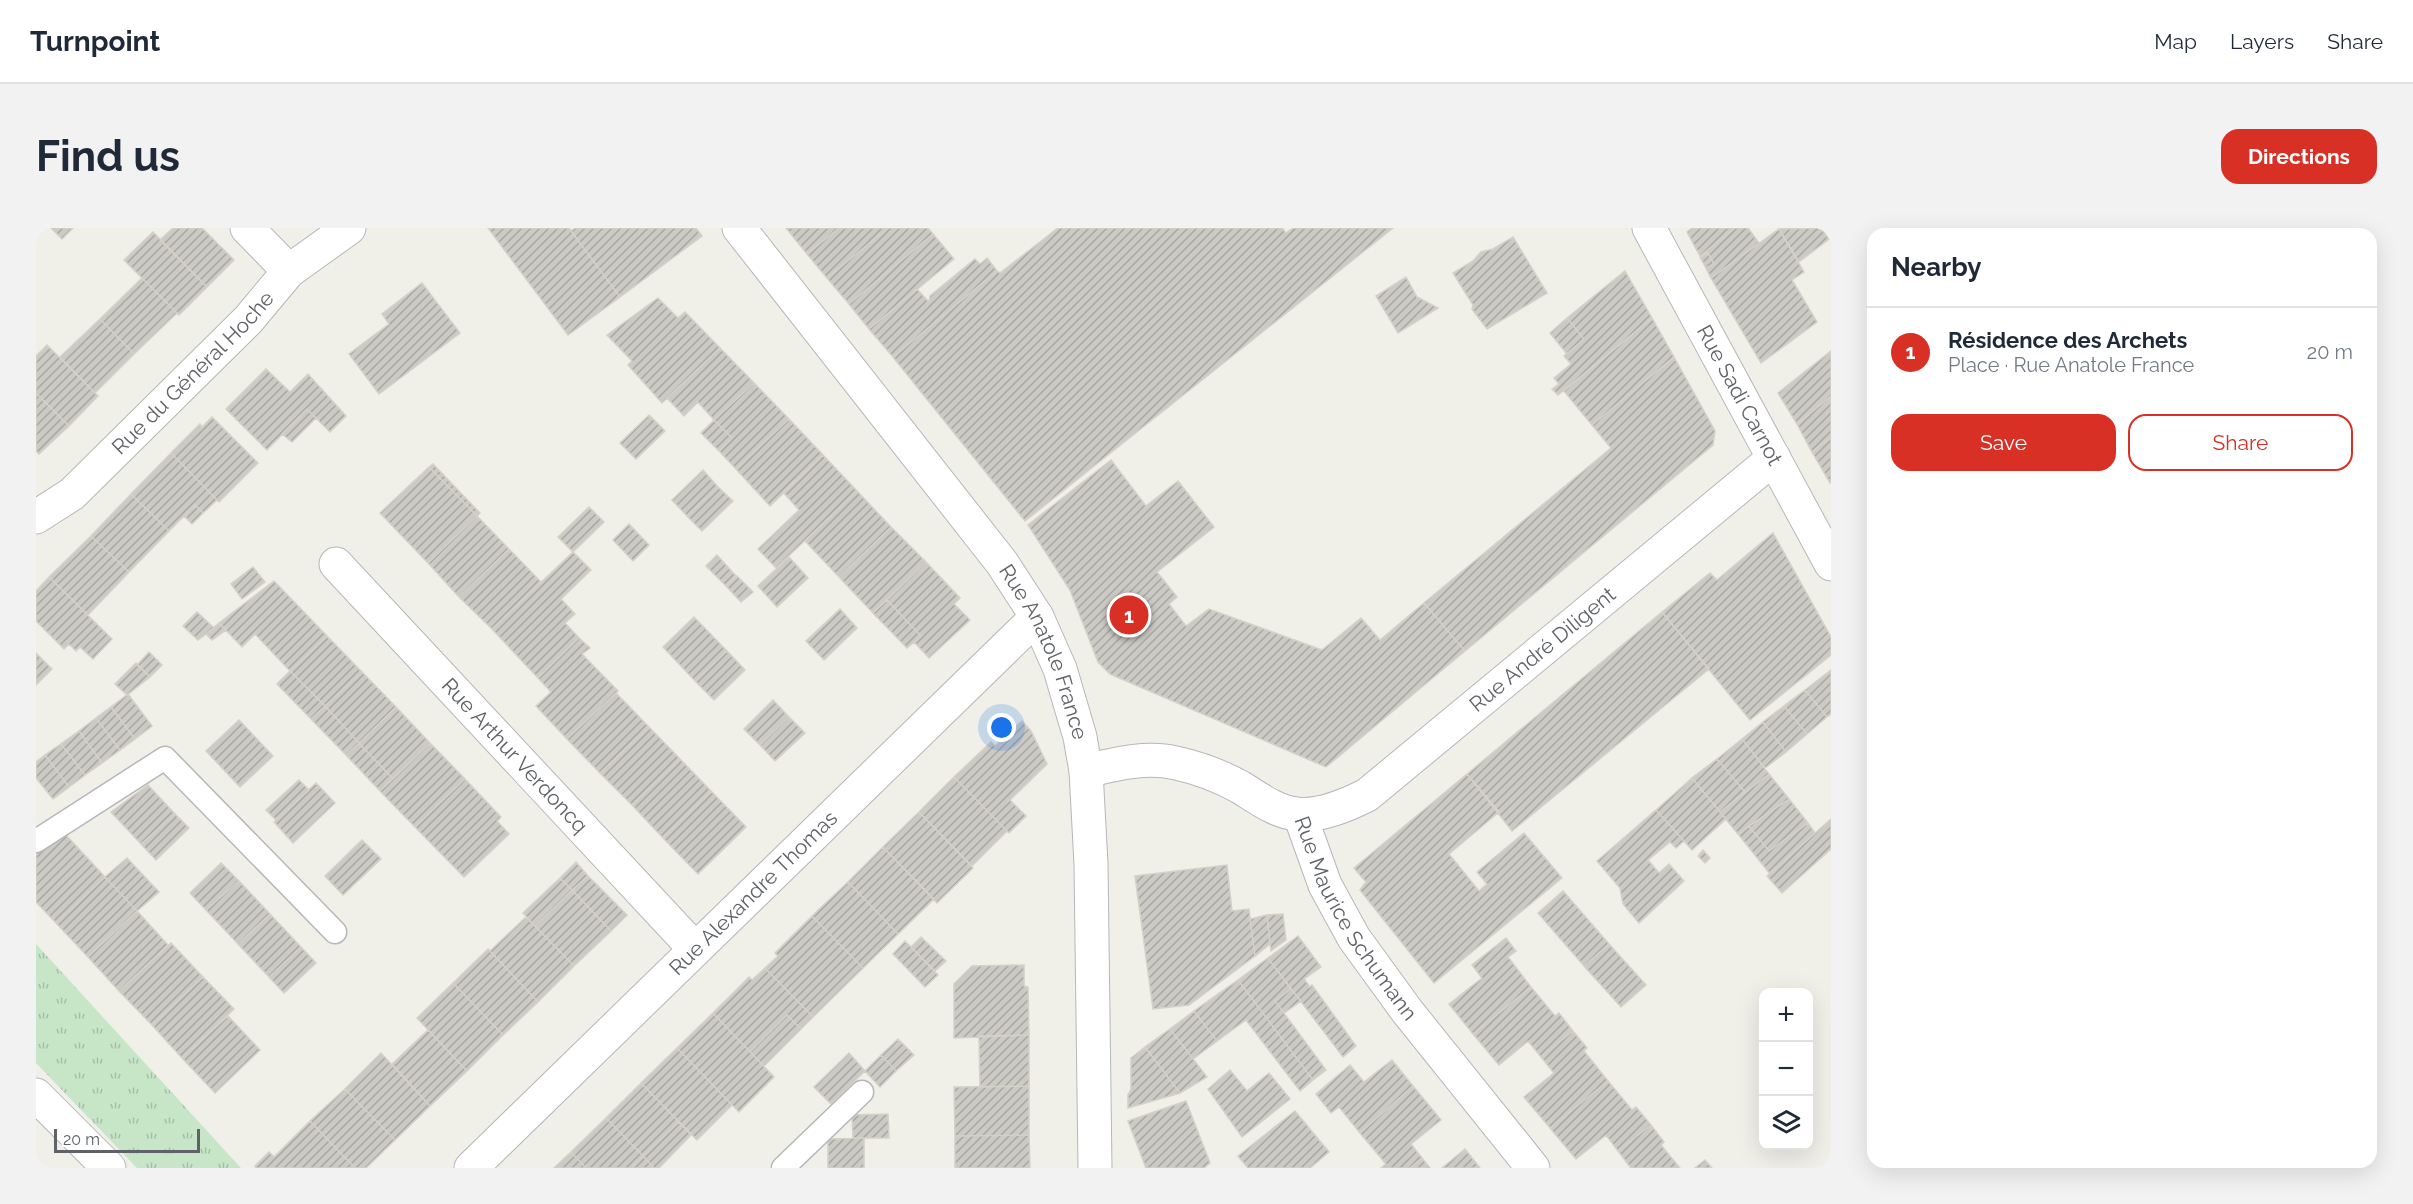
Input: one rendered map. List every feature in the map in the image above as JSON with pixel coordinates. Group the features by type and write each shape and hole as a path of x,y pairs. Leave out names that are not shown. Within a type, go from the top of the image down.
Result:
{"street":[{"path":"247,228 289,271"},
{"name":"Rue du Général Hoche","path":"37,515 72,494 248,320 289,271 349,228"},
{"name":"Rue Anatole France","path":"739,228 1002,563 1037,617 1060,669 1073,706 1086,771 1091,864 1095,1168"},
{"name":"Rue Sadi Carnot","path":"1649,228 1831,564"},
{"name":"Rue André Diligent","path":"1300,815 1346,805 1367,795 1774,458"},
{"name":"Rue Arthur Verdoncq","path":"336,564 695,949"},
{"name":"Rue Alexandre Thomas","path":"471,1168 1006,650 1037,617"},
{"name":"Rue Maurice Schumann","path":"1086,771 1126,762 1149,760 1174,762 1218,776 1271,806 1300,815 1325,885 1354,938 1407,1011 1533,1168"},
{"path":"36,1095 109,1168"}],"lane":[{"path":"36,841 165,758 335,932"},
{"path":"783,1168 862,1092"}],"green space":[{"path":"36,944 241,1168 137,1168 36,1063"}],"building":[{"path":"51,228 73,228 62,239"},
{"path":"173,228 202,228 234,260 207,287 160,240"},
{"path":"488,228 569,228 620,297 568,335"},
{"path":"575,228 696,228 702,236 620,297 571,231"},
{"path":"786,228 839,228 807,254"},
{"path":"839,228 888,228 827,278 807,254"},
{"path":"888,228 928,228 933,234 849,304 827,278"},
{"path":"1058,228 1282,228 1286,233 1293,228 1393,228 1025,521 893,357 997,271 1000,273"},
{"path":"1692,228 1735,228 1700,256 1687,232"},
{"path":"1735,228 1748,228 1759,243 1711,278 1706,268 1714,264 1708,253 1700,256"},
{"path":"1821,228 1829,239 1799,262 1779,229"},
{"path":"1779,229 1804,272 1792,280 1817,322 1761,363 1711,278"},
{"path":"153,232 207,287 179,315 124,260"},
{"path":"933,234 954,259 869,329 849,304"},
{"path":"1513,237 1547,293 1487,329 1472,309 1473,305 1453,273 1473,261 1481,252 1493,249"},
{"path":"1708,253 1714,264 1706,268 1700,257"},
{"path":"987,258 997,271 893,357 869,329 917,289 929,302 930,296 975,259 980,264"},
{"path":"1625,271 1652,318 1558,395 1552,389 1559,384 1554,378 1571,364 1564,356 1584,339 1567,318"},
{"path":"1406,277 1417,297 1438,308 1398,333 1376,296"},
{"path":"142,278 177,313 134,354 100,319"},
{"path":"422,283 460,333 379,394 349,354 389,324 382,314"},
{"path":"658,298 678,318 685,312 720,348 662,403 628,365 632,361 607,335"},
{"path":"1567,318 1584,339 1567,354 1550,333"},
{"path":"1652,318 1674,357 1592,425 1564,391"},
{"path":"100,319 134,354 95,393 60,357"},
{"path":"47,345 98,396 69,426 36,393 36,356"},
{"path":"720,348 754,383 714,420 698,402 684,416 667,398"},
{"path":"1831,351 1831,396 1797,424 1778,393"},
{"path":"1674,357 1715,431 1713,445 1465,651 1424,603 1611,448 1592,425"},
{"path":"266,369 290,392 308,374 346,416 330,432 307,409 267,450 226,409"},
{"path":"754,383 789,419 736,469 719,451 732,438 714,420"},
{"path":"36,393 69,426 39,454 36,451"},
{"path":"1831,396 1831,437 1812,452 1797,424"},
{"path":"307,409 316,418 292,442 282,434"},
{"path":"649,415 665,431 636,459 620,443"},
{"path":"212,417 258,463 219,502 171,453 200,424 202,427"},
{"path":"789,419 823,455 770,506 736,469"},
{"path":"714,420 732,438 719,451 701,433"},
{"path":"1831,437 1831,482 1830,483 1812,452"},
{"path":"171,453 217,500 203,513 195,505 169,531 131,494"},
{"path":"823,455 857,491 776,568 758,549 799,510 783,492"},
{"path":"1111,460 1146,506 1178,481 1214,527 1157,572 1177,597 1169,604 1186,626 1209,609 1322,650 1361,618 1380,640 1424,603 1465,651 1326,767 1110,674 1098,662 1070,590 1028,525"},
{"path":"433,464 480,513 477,516 429,467"},
{"path":"429,467 477,516 428,563 380,513"},
{"path":"703,470 718,487 687,516 672,500"},
{"path":"718,487 733,501 702,531 687,516"},
{"path":"857,491 891,527 839,577 805,541"},
{"path":"131,494 169,531 129,572 91,536"},
{"path":"195,505 203,513 192,524 184,516"},
{"path":"589,507 604,522 573,552 558,537"},
{"path":"477,516 509,549 459,597 428,563"},
{"path":"629,524 649,545 633,561 613,540"},
{"path":"891,527 926,562 873,613 839,577"},
{"path":"1773,533 1831,637 1831,655 1750,720 1662,612 1710,573 1717,580"},
{"path":"91,536 129,572 88,615 49,577"},
{"path":"509,549 541,582 492,629 459,597"},
{"path":"573,552 591,570 561,599 575,614 565,623 579,638 538,678 492,629"},
{"path":"717,555 736,576 726,586 706,566"},
{"path":"789,557 808,578 777,607 758,586"},
{"path":"926,562 960,598 954,604 970,620 929,658 914,642 921,636 887,600"},
{"path":"253,567 265,582 242,599 231,584"},
{"path":"737,576 753,592 741,602 726,586"},
{"path":"49,577 112,639 93,659 80,647 76,651 69,644 64,649 36,621 36,591"},
{"path":"274,581 327,636 290,671 255,634 242,647 219,623"},
{"path":"887,600 921,636 907,648 873,613"},
{"path":"840,609 857,628 824,660 806,641"},
{"path":"197,612 214,628 198,640 183,626"},
{"path":"1662,612 1709,669 1512,831 1467,774"},
{"path":"694,617 727,651 695,681 663,647"},
{"path":"219,623 226,630 212,640 206,634"},
{"path":"327,636 362,672 325,706 290,671"},
{"path":"579,638 590,648 582,654 618,691 567,739 536,706 551,692 538,678"},
{"path":"727,651 745,670 714,700 695,681"},
{"path":"149,652 162,665 150,677 137,665"},
{"path":"36,653 52,669 36,685"},
{"path":"136,663 150,677 127,695 115,684"},
{"path":"1831,670 1831,714 1827,717 1805,690"},
{"path":"290,671 325,706 311,719 277,684"},
{"path":"362,672 396,707 359,743 325,706"},
{"path":"1805,690 1827,717 1807,734 1784,706"},
{"path":"616,693 649,727 600,773 567,739"},
{"path":"128,694 152,726 135,739 111,707"},
{"path":"773,700 789,717 760,745 744,729"},
{"path":"325,706 359,743 346,755 311,719"},
{"path":"1784,706 1807,734 1786,752 1763,722"},
{"path":"111,707 135,739 120,750 96,718"},
{"path":"396,707 430,743 393,779 359,743"},
{"path":"789,717 805,733 775,761 760,745"},
{"path":"96,718 120,750 102,763 79,731"},
{"path":"239,720 273,756 240,787 206,751"},
{"path":"1022,721 1031,731 1047,764 1010,800 1026,816 1009,833 954,777 991,742 995,746"},
{"path":"1763,722 1786,752 1765,768 1742,739"},
{"path":"649,727 680,759 632,805 600,773"},
{"path":"79,731 102,763 85,775 61,744"},
{"path":"1742,739 1769,774 1745,792 1717,759"},
{"path":"359,743 393,779 380,791 346,755"},
{"path":"430,743 465,779 415,827 380,791"},
{"path":"61,744 85,775 69,787 45,755"},
{"path":"45,755 69,787 53,799 36,778 36,762"},
{"path":"680,759 711,791 663,838 632,805"},
{"path":"1717,759 1745,792 1720,812 1692,778"},
{"path":"1467,774 1499,812 1449,854 1479,891 1487,884 1477,872 1524,833 1562,878 1434,983 1360,890 1366,882 1354,868"},
{"path":"1769,774 1789,799 1738,834 1720,812"},
{"path":"954,777 1007,831 972,866 919,812"},
{"path":"1692,778 1726,819 1692,850 1656,810"},
{"path":"465,779 501,817 497,821 509,834 464,877 415,827"},
{"path":"299,780 309,790 276,820 266,810"},
{"path":"316,783 335,803 293,843 274,822"},
{"path":"148,785 175,814 141,844 111,812"},
{"path":"711,791 746,827 698,874 663,838"},
{"path":"1789,799 1808,823 1769,851 1749,826"},
{"path":"1656,810 1684,841 1676,848 1670,842 1648,860 1659,873 1669,864 1684,881 1639,923 1623,904 1620,888 1597,861"},
{"path":"919,812 973,868 937,903 883,847"},
{"path":"175,814 189,828 156,860 141,844"},
{"path":"1831,819 1831,849 1782,893 1767,876"},
{"path":"1808,823 1815,833 1770,874 1738,834 1749,826 1769,851"},
{"path":"66,835 105,877 56,923 36,902 36,854 49,842"},
{"path":"362,840 381,859 343,895 325,876"},
{"path":"883,847 934,899 898,934 848,882"},
{"path":"1703,850 1710,858 1705,863 1698,856"},
{"path":"127,858 159,892 137,911 105,877"},
{"path":"576,862 588,876 572,890 560,878"},
{"path":"221,863 239,881 206,910 190,893"},
{"path":"1227,865 1232,911 1249,909 1255,956 1189,1005 1153,1009 1135,876"},
{"path":"588,876 627,915 611,931 572,890"},
{"path":"105,877 137,911 88,957 56,923"},
{"path":"560,878 572,890 535,926 523,913"},
{"path":"239,881 270,914 238,944 206,910"},
{"path":"848,882 898,934 863,968 812,916"},
{"path":"572,890 611,931 574,966 535,926"},
{"path":"1563,891 1609,944 1584,966 1538,913"},
{"path":"137,911 168,945 119,991 88,957"},
{"path":"270,914 301,947 269,977 238,944"},
{"path":"1283,914 1286,940 1271,951 1267,915"},
{"path":"1267,915 1270,944 1255,956 1250,919"},
{"path":"812,916 863,968 813,1017 765,968 778,956 775,953"},
{"path":"526,917 574,966 538,1002 490,951"},
{"path":"1298,936 1321,967 1304,979 1310,987 1312,985 1356,1046 1343,1057 1268,958"},
{"path":"921,937 946,961 935,971 911,947"},
{"path":"1506,938 1516,951 1508,957 1531,987 1473,1034 1449,1004 1482,978 1472,965"},
{"path":"905,941 938,975 925,987 893,954"},
{"path":"171,943 203,977 152,1025 119,991"},
{"path":"1609,944 1646,985 1621,1007 1584,966"},
{"path":"301,947 316,963 284,993 269,977"},
{"path":"488,949 538,1002 503,1035 453,983"},
{"path":"1268,958 1291,989 1275,1001 1326,1070 1313,1080 1238,980"},
{"path":"1024,965 1024,986 1028,987 1029,1035 954,1038 954,984 972,966"},
{"path":"765,968 813,1017 801,1029 787,1015 750,1052 713,1013 749,977 752,980"},
{"path":"203,977 234,1009 182,1058 152,1025"},
{"path":"1238,980 1313,1080 1300,1091 1246,1020 1217,1041 1194,1011"},
{"path":"453,983 503,1035 467,1071 417,1018"},
{"path":"1531,987 1555,1016 1559,1013 1573,1031 1541,1057 1528,1041 1499,1065 1473,1034"},
{"path":"1291,989 1301,1001 1284,1013 1275,1001"},
{"path":"1194,1011 1217,1041 1193,1059 1170,1029"},
{"path":"713,1013 774,1077 739,1112 677,1048"},
{"path":"787,1015 801,1029 764,1066 750,1052"},
{"path":"228,1016 260,1050 215,1093 182,1058"},
{"path":"1170,1029 1207,1077 1180,1093 1145,1047"},
{"path":"428,1030 467,1071 430,1106 392,1064"},
{"path":"1573,1031 1587,1048 1584,1051 1608,1081 1550,1128 1524,1097 1554,1073 1541,1057"},
{"path":"1029,1035 1029,1086 980,1087 979,1036"},
{"path":"898,1039 914,1055 896,1071 881,1055"},
{"path":"1145,1047 1180,1093 1128,1108 1128,1095 1131,1089 1131,1058"},
{"path":"677,1048 732,1105 697,1140 641,1083"},
{"path":"381,1053 430,1106 395,1140 345,1089"},
{"path":"849,1053 865,1071 831,1104 814,1087"},
{"path":"881,1055 896,1071 880,1087 865,1071"},
{"path":"1392,1060 1413,1086 1360,1133 1339,1107 1331,1113 1316,1094 1350,1065 1364,1082"},
{"path":"1230,1070 1247,1091 1269,1073 1290,1099 1242,1137 1208,1089"},
{"path":"1608,1081 1632,1110 1636,1107 1651,1125 1618,1151 1606,1135 1576,1159 1550,1128"},
{"path":"641,1083 679,1122 643,1156 606,1118"},
{"path":"1029,1086 1029,1135 955,1136 954,1087"},
{"path":"1413,1086 1441,1120 1411,1144 1422,1158 1410,1168 1381,1168 1386,1164 1360,1133"},
{"path":"345,1089 395,1140 366,1168 355,1168 310,1121"},
{"path":"1186,1101 1210,1163 1204,1168 1146,1168 1128,1121"},
{"path":"1295,1111 1329,1152 1310,1168 1248,1168 1238,1156"},
{"path":"888,1114 889,1138 853,1138 852,1115"},
{"path":"606,1118 643,1156 631,1168 586,1168 571,1152"},
{"path":"310,1121 355,1168 256,1168 255,1166 269,1152 274,1157"},
{"path":"679,1122 691,1135 659,1168 654,1168 643,1156"},
{"path":"1651,1125 1664,1142 1661,1145 1680,1168 1631,1168 1618,1151"},
{"path":"1029,1135 1030,1168 955,1168 955,1136"},
{"path":"864,1138 864,1168 828,1168 828,1139"},
{"path":"1465,1149 1480,1168 1442,1168"},
{"path":"571,1152 586,1168 554,1168"},
{"path":"643,1156 654,1168 631,1168"},
{"path":"1422,1158 1430,1168 1410,1168"},
{"path":"1705,1160 1712,1168 1695,1168"}],"place":[{"name":"Résidence des Archets","path":"1129,615"}]}
